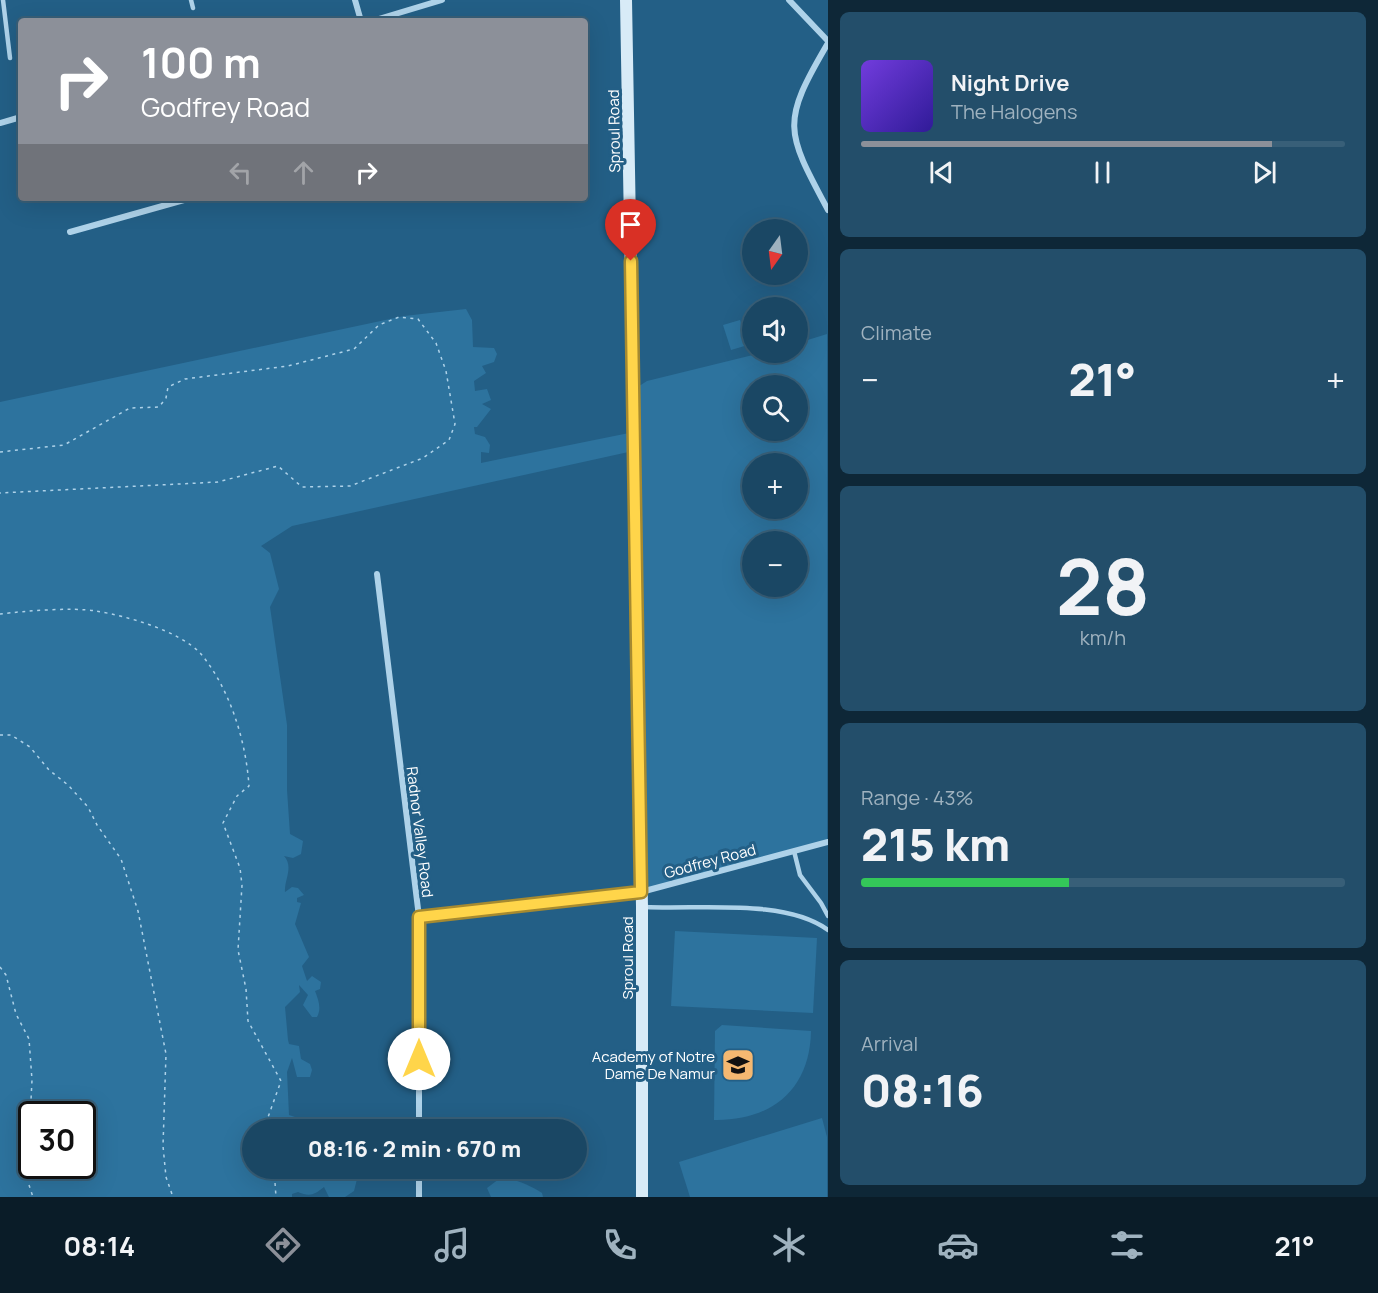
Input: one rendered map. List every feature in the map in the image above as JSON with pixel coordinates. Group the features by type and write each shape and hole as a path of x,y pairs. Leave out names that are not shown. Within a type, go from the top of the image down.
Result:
{"main road":[{"name":"Sproul Road","path":"626,0 642,907 642,1197"}],"street":[{"path":"355,0 360,18"},
{"path":"789,0 828,42 801,89 794,116 796,143 800,158 828,210"},
{"path":"382,18 437,1"},
{"path":"0,123 18,118"},
{"path":"70,232 180,201"},
{"name":"Radnor Valley Road","path":"377,574 419,917 419,1119"},
{"name":"Godfrey Road","path":"419,917 641,892 828,842"},
{"path":"419,1179 419,1197"}],"lane":[{"path":"3,0 10,58"},
{"path":"191,0 193,8"},
{"path":"794,851 800,875 828,916"},
{"path":"642,907 790,914 816,921 828,930"}],"path":[{"path":"0,452 64,445 130,408 159,407 166,398 168,387 185,379 288,366 354,349 379,325 399,317 418,319 436,343 446,371 455,424 449,440 423,458 350,486 302,487 278,466 218,482 0,493"},
{"path":"0,614 94,611 129,619 177,636 200,653 215,676 231,708 247,763 249,786 237,796 223,823 240,868 242,885 238,950 246,989 248,1021 281,1081 267,1119"},
{"path":"0,735 11,735 30,747 68,785 88,807 97,825 121,859 138,911 166,1054 163,1146 166,1177 173,1197"},
{"path":"0,967 6,975 16,1014 29,1039 32,1080 27,1179 33,1197"},
{"path":"275,1179 276,1197"}],"shaded area":[{"path":"466,309 472,320 473,347 494,348 497,354 494,362 482,366 486,373 474,381 475,391 487,389 491,400 482,404 491,409 477,427 474,427 475,434 485,437 490,445 489,453 481,452 481,463 634,432 633,390 647,381 742,358 742,363 808,363 808,340 827,334 827,842 641,892 633,451 292,526 261,546 270,553 279,589 270,607 287,725 290,834 303,841 301,854 293,858 284,856 288,865 285,892 292,887 298,888 304,895 297,898 297,902 301,903 295,924 309,957 302,966 307,981 312,976 321,982 320,989 315,991 319,1007 317,1017 312,1017 303,1005 308,995 299,985 300,992 285,1007 289,1044 299,1046 301,1059 310,1064 312,1070 310,1077 297,1077 292,1058 287,1072 289,1115 301,1119 242,1119 242,1179 357,1179 354,1191 345,1197 329,1197 324,1187 312,1194 298,1192 292,1194 292,1197 0,1197 0,402 404,316"},
{"path":"740,320 742,347 731,350 723,325"},
{"path":"675,931 817,938 813,1013 671,1006"},
{"path":"722,1025 811,1031 809,1052 795,1085 769,1108 753,1115 714,1120 715,1031"},
{"path":"822,1118 827,1137 827,1197 690,1197 679,1162"},
{"path":"499,1179 511,1180 532,1187 542,1193 543,1197 491,1197 487,1188"}],"place":[{"name":"Academy of Notre Dame De Namur","path":"738,1065"}],"route":[{"path":"419,1059 419,917 641,892 631,261"}]}
